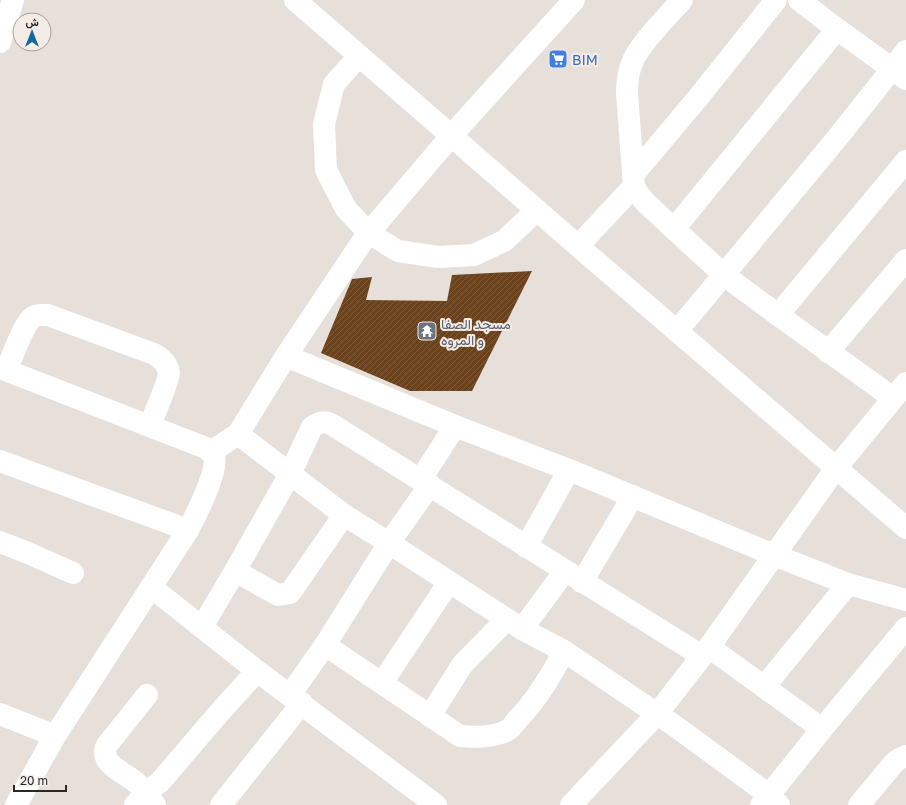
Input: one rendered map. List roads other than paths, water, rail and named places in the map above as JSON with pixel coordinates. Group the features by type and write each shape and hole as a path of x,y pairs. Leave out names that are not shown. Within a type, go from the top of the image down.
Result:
{"street":[{"path":"0,42 13,0"},
{"path":"295,0 906,528"},
{"path":"211,452 238,434 286,356 369,233 451,136 574,0"},
{"path":"571,805 657,714 706,651 836,468 900,390 828,352 724,275 639,195 634,180 627,93 628,78 632,61 641,47 682,0"},
{"path":"578,246 634,180 696,99 776,0"},
{"path":"799,0 899,74"},
{"path":"674,229 837,29"},
{"path":"677,331 838,137 899,74 906,51"},
{"path":"359,56 334,84 324,124 326,170 346,209 369,233 398,251 438,257 474,255 504,241 537,210"},
{"path":"778,315 906,161"},
{"path":"828,352 906,260"},
{"path":"16,805 56,736 188,530 198,510 214,468 215,458 206,448 3,369 27,323 34,316 48,315 159,357 166,365 169,375 150,426"},
{"path":"286,356 455,426 570,470 774,555 848,584 906,600"},
{"path":"202,627 290,474 312,427 317,423 325,422 331,424 426,482 573,576 706,651 764,687 822,729"},
{"path":"221,805 296,699 325,645 426,482 455,426"},
{"path":"238,434 344,515 514,624 564,651 657,714 769,802 822,729 906,628"},
{"path":"0,461 188,530"},
{"path":"526,547 570,470"},
{"path":"430,716 462,665 573,576 633,496"},
{"path":"235,572 278,595 290,593 344,515"},
{"path":"0,542 73,573"},
{"path":"382,683 449,582"},
{"path":"764,687 848,584"},
{"path":"151,587 257,671 436,805"},
{"path":"325,645 460,736 474,737 488,736 508,730 523,715 543,690 564,651"},
{"path":"145,801 219,713 257,671"},
{"path":"145,801 139,785 130,777 112,766 106,758 105,751 107,745 147,695"},
{"path":"0,714 56,736"},
{"path":"859,805 894,763 906,756"}],"place":[{"name":"BIM","path":"558,59"},
{"name":"مسجد الصفا و المروه","path":"427,331"}]}
